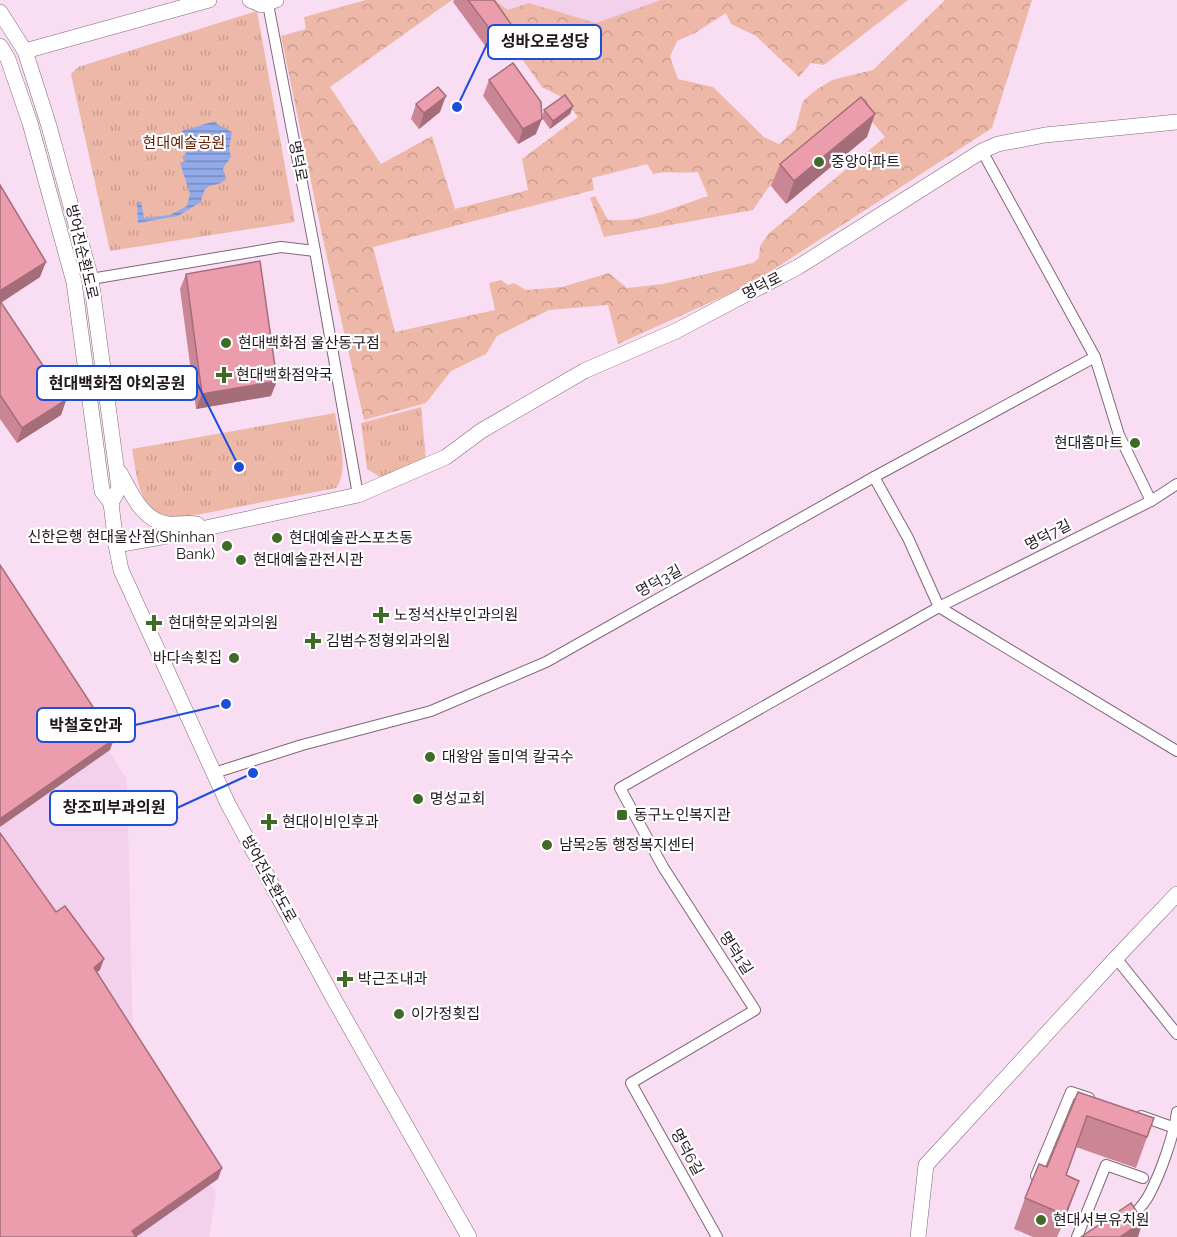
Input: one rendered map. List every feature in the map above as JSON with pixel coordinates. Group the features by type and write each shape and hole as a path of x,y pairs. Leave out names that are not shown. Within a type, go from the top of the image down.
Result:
{"street":[{"path":"25,51 209,0"},
{"path":"250,0 256,4 272,2"},
{"name":"명덕로","path":"272,2 358,495"},
{"name":"방어진순환도로","path":"0,12 25,51 49,126 91,279 119,488 111,503"},
{"name":"방어진순환도로","path":"0,46 8,59 30,123 74,282 102,491 111,503 121,570 130,593 228,804 330,991 469,1237"},
{"name":"명덕로","path":"116,545 358,495 446,457 481,431 584,371 676,331 798,267 982,151 998,144 1045,135 1177,122"},
{"path":"982,151 1095,357 1119,435 1151,501"},
{"path":"91,279 280,247 315,251"},
{"name":"명덕3길","path":"214,773 302,745 431,711 546,662 874,477 1095,357"},
{"path":"116,467 138,504 151,517 166,524 193,523 212,527"},
{"path":"874,477 908,538 939,607 1177,752"},
{"name":"명덕7길","path":"620,788 939,607 1151,501 1177,484"},
{"name":"명덕1길","path":"620,788 663,867 755,1010 631,1083"},
{"path":"918,1237 926,1165 1177,894"},
{"path":"1116,958 1177,1034"},
{"name":"명덕6길","path":"631,1083 717,1237"},
{"path":"1032,1186 1071,1092 1102,1103"},
{"path":"1107,1237 1121,1233 1150,1195 1175,1128 1177,1112"},
{"path":"1133,1114 1175,1128"},
{"path":"1077,1237 1106,1165 1143,1178"}],"shaded area":[{"path":"495,0 661,0 596,23 565,14 508,10"},
{"path":"0,583 127,779 133,1038 216,1193 209,1237 0,1237"}],"green space":[{"path":"366,0 452,0 330,87 381,164 432,136 455,209 528,190 522,159 578,117 563,98 542,87 480,0 495,0 508,10 529,3 596,23 661,0 908,0 824,65 811,63 799,77 756,36 731,24 726,13 695,33 677,41 670,57 678,79 713,87 764,137 779,144 795,130 803,101 832,80 873,70 945,0 1032,0 992,128 751,284 618,344 608,305 549,310 497,336 486,354 451,371 426,403 364,420 322,235 281,36 306,29 304,17","holes":["860,108 885,137 768,234 760,246 759,258 753,263 663,284 627,288 609,273 562,287 526,290 514,283 508,285 501,280 489,283 495,310 395,332 373,247 594,190 592,178 647,164 653,174 698,172 708,196 659,213 621,220 608,220 595,196 590,198 604,237 753,210 768,188"]},
{"name":"현대예술공원","path":"257,11 295,222 110,251 71,74 78,67"},
{"path":"421,407 426,460 383,479 367,469 361,423"},
{"path":"335,413 343,462 340,481 336,488 170,520 151,508 141,491 132,449"}],"water":[{"path":"215,121 232,132 229,149 231,157 223,168 226,179 208,187 201,202 178,216 138,223 137,203 141,201 144,218 170,215 187,206 190,194 180,163 185,161 184,146 187,145 188,136 183,136 182,131"}],"building":[{"path":"468,0 494,0 511,24 495,36"},
{"path":"513,63 541,102 542,119 523,129 489,80"},
{"path":"438,87 446,96 424,113 416,104"},
{"path":"565,95 573,106 553,121 544,110"},
{"path":"861,97 875,114 794,181 780,164"},
{"path":"0,185 46,262 0,291"},
{"name":"현대백화점 울산동구점","path":"260,261 277,381 202,394 186,274"},
{"path":"0,301 66,400 22,428 0,395"},
{"path":"0,565 114,739 0,819"},
{"path":"0,833 56,912 65,906 104,959 94,968 222,1168 132,1231 136,1237 0,1237"},
{"path":"1078,1092 1154,1118 1147,1137 1087,1116 1066,1175 1079,1181 1065,1215 1025,1198 1039,1164 1047,1167"},
{"path":"1131,1203 1143,1221 1120,1237 1081,1237"}],"place":[{"name":"성바오로성당","path":"457,107"},
{"name":"중앙아파트","path":"819,162"},
{"name":"현대백화점 울산동구점","path":"226,343"},
{"name":"현대백화점약국","path":"224,375"},
{"name":"현대홈마트","path":"1135,443"},
{"name":"현대백화점 야외공원","path":"239,467"},
{"name":"현대예술관스포츠동","path":"277,538"},
{"name":"신한은행 현대울산점(Shinhan Bank)","path":"227,546"},
{"name":"현대예술관전시관","path":"241,560"},
{"name":"노정석산부인과의원","path":"381,615"},
{"name":"현대학문외과의원","path":"154,623"},
{"name":"김범수정형외과의원","path":"313,641"},
{"name":"바다속횟집","path":"234,658"},
{"name":"박철호안과","path":"226,704"},
{"name":"대왕암 돌미역 칼국수","path":"430,757"},
{"name":"창조피부과의원","path":"253,773"},
{"name":"명성교회","path":"418,799"},
{"name":"동구노인복지관","path":"622,815"},
{"name":"현대이비인후과","path":"269,822"},
{"name":"남목2동 행정복지센터","path":"547,845"},
{"name":"박근조내과","path":"345,979"},
{"name":"이가정횟집","path":"399,1014"},
{"name":"현대서부유치원","path":"1041,1220"}]}
